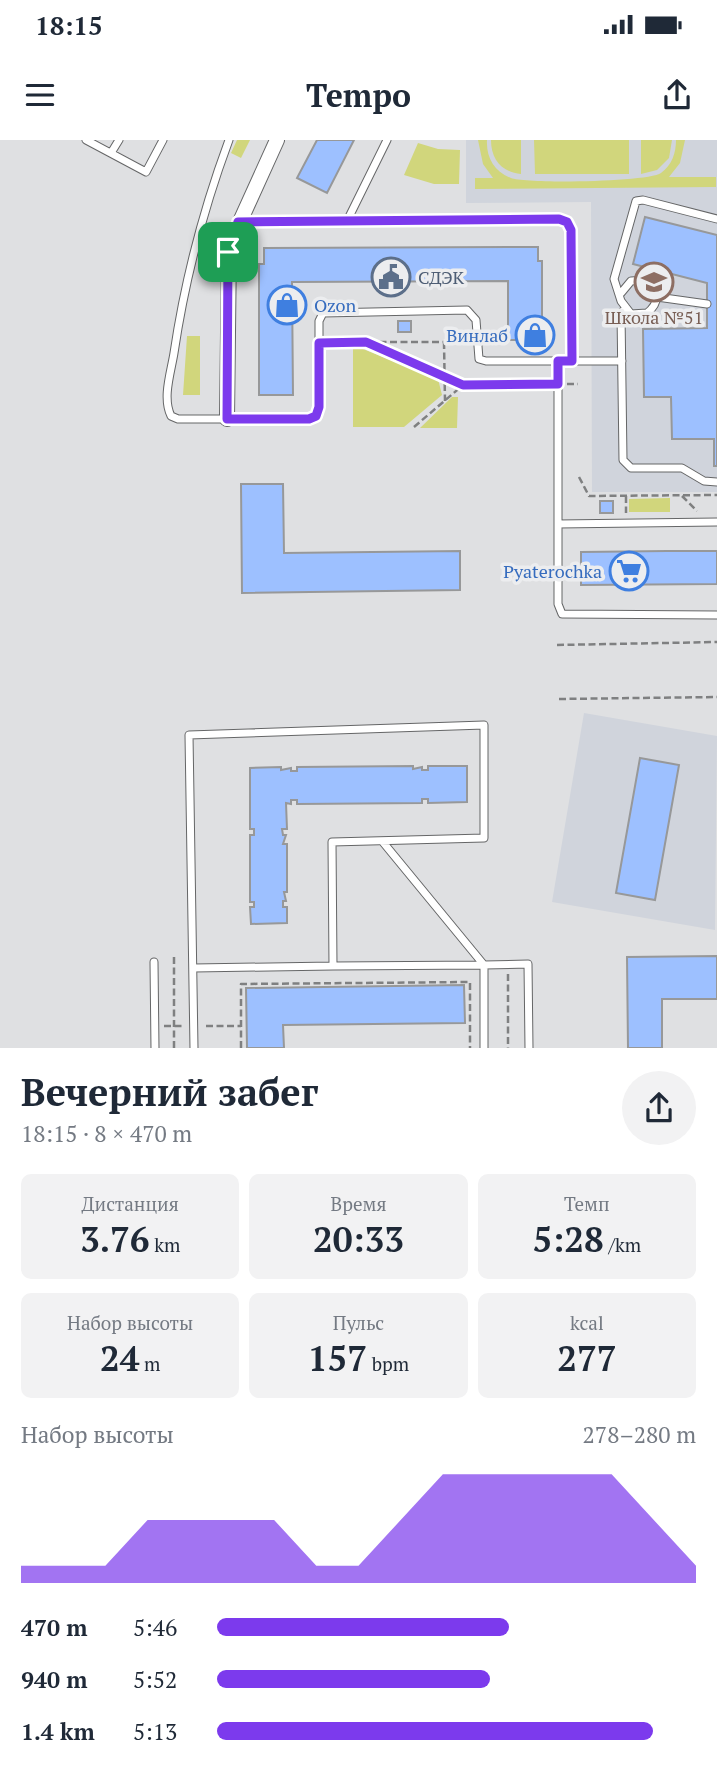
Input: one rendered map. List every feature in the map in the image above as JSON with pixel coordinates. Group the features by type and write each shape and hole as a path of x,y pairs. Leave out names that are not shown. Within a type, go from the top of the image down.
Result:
{"street":[{"path":"227,419 228,252 238,222 277,140"}],"lane":[{"path":"86,140 146,172 163,140"},
{"path":"111,153 119,140"},
{"path":"229,140 204,206 183,291 168,391 171,416 178,419 309,419 316,416 319,407 319,321 323,313 330,311 467,310 476,320 479,359 486,362 622,361"},
{"path":"347,221 387,140"},
{"path":"621,293 631,281 639,279 653,285 657,297 653,308 647,313 631,314 625,309 616,284 615,272 636,201 643,200 717,219"},
{"path":"238,222 559,219 567,222 571,230 572,361"},
{"path":"657,297 707,304"},
{"path":"625,309 621,313 623,460 626,466 682,468 704,481 717,482"},
{"path":"558,361 558,604 562,614 717,615"},
{"path":"558,524 717,522"},
{"path":"194,1048 190,735 484,725 484,838 332,842 333,966"},
{"path":"382,841 484,965 484,1048"},
{"path":"154,962 155,1048"},
{"path":"194,968 528,964 529,1048"}],"path":[{"path":"366,342 463,385 578,384"},
{"path":"444,342 445,401"},
{"path":"319,343 476,342"},
{"path":"414,427 463,385"},
{"path":"579,477 589,496 717,495"},
{"path":"681,495 701,515 701,523"},
{"path":"626,496 626,523"},
{"path":"556,645 717,642"},
{"path":"559,699 717,697"},
{"path":"174,956 174,1048"},
{"path":"508,965 508,1048"},
{"path":"241,1048 241,984 470,982 470,1048"}],"shaded area":[{"name":"Школа №51","path":"466,140 717,140 717,492 592,492 591,202 466,203"},
{"path":"584,713 717,736 715,930 552,902"}],"green space":[{"path":"237,140 250,140 241,158 231,153"},
{"path":"478,140 487,140 492,163 500,172 511,178 562,181 612,180 661,173 673,158 676,140 685,140 680,163 669,177 716,177 716,187 475,189 475,178 493,178 483,164"},
{"path":"491,140 521,140 521,174 508,171 499,164 493,153"},
{"path":"534,140 629,140 629,174 535,174"},
{"path":"641,140 672,140 669,158 657,170 641,174"},
{"path":"418,143 438,149 460,150 459,184 434,184 404,175"},
{"path":"187,336 200,336 200,395 183,395"},
{"path":"353,345 438,379 442,395 404,427 353,427"},
{"path":"452,397 458,397 457,428 420,428"},
{"path":"670,498 670,512 629,512 629,499"}],"building":[{"path":"317,140 354,140 327,193 297,178"},
{"path":"645,217 717,235 717,466 714,466 714,439 672,439 671,397 644,397 643,329 707,328 707,283 633,264"},
{"path":"538,247 538,261 542,261 542,340 508,340 508,281 292,282 293,395 259,395 259,264 264,264 264,248"},
{"path":"398,321 411,321 411,332 398,332"},
{"path":"241,484 283,484 284,553 460,551 460,590 242,593"},
{"path":"600,501 613,501 613,513 600,513"},
{"path":"717,551 717,584 581,585 581,552"},
{"path":"640,758 679,765 655,900 616,893"},
{"path":"413,766 413,769 422,767 422,770 428,770 428,766 467,766 467,802 428,803 428,799 422,799 422,803 297,804 297,800 291,800 291,804 286,803 287,829 282,829 283,835 286,835 283,844 287,844 287,892 284,892 286,901 283,901 283,907 287,907 287,923 251,924 250,907 254,907 254,902 250,902 250,835 254,835 254,829 250,829 250,768 281,767 281,770 291,768 291,771 297,771 297,767"},
{"path":"717,956 717,999 662,999 662,1048 628,1048 627,957"},
{"path":"464,985 465,1023 283,1025 284,1048 247,1048 246,988"}],"place":[{"name":"СДЭК","path":"391,277"},
{"name":"Школа №51","path":"654,282"},
{"name":"Ozon","path":"287,305"},
{"name":"Винлаб","path":"535,335"},
{"name":"Pyaterochka","path":"629,571"}],"route":[{"path":"559,219 567,222 571,230 572,361 558,361 558,384 463,385 366,342 319,343 319,407 316,416 309,419 227,419 228,252 238,222 559,219"}]}
